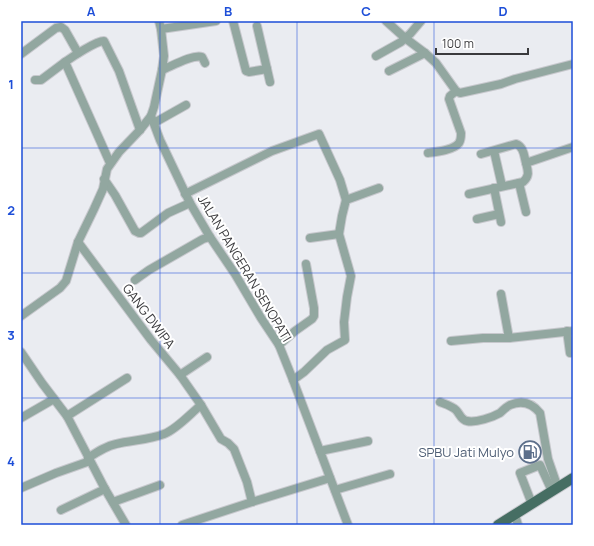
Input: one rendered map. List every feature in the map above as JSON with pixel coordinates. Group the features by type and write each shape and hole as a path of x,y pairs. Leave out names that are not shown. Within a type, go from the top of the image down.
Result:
{"main road":[{"path":"498,525 573,478"}],"street":[{"path":"153,119 154,106 164,56 159,21"},
{"path":"161,29 216,21"},
{"path":"233,21 246,71 249,72 267,69"},
{"path":"386,21 436,63 456,91 460,93 573,64"},
{"path":"376,56 401,42 421,21"},
{"path":"257,26 270,82"},
{"path":"21,54 56,28 61,27 65,30 78,53"},
{"path":"35,80 41,80 78,53 102,40 106,43 119,71 140,130"},
{"path":"389,71 425,53"},
{"path":"162,70 185,60 200,56 206,63"},
{"path":"65,62 110,163"},
{"path":"428,153 452,148 459,144 461,133 449,99 450,96 456,91"},
{"path":"21,316 60,288 66,281 78,242 103,189 104,180 110,163 140,130 153,119 186,105"},
{"name":"JALAN PANGERAN SENOPATI","path":"153,119 160,140 190,203 210,237 235,274 260,318 279,345 348,525"},
{"path":"185,194 272,151 319,134 340,180 346,200 339,234 351,276 344,322 344,340 327,350 304,372 293,380"},
{"path":"469,194 523,182 528,176 526,163 520,145 516,144 482,154"},
{"path":"526,163 573,147"},
{"path":"494,151 502,186"},
{"path":"104,180 115,195 135,231 139,233 168,213 190,203"},
{"path":"519,183 526,212"},
{"path":"346,200 379,188"},
{"path":"477,219 500,218 494,188"},
{"path":"310,238 339,234"},
{"path":"135,280 149,270 203,239 210,237"},
{"name":"GANG DWIPA","path":"78,242 151,340 180,375 201,405 221,438 234,449 247,482 252,502"},
{"path":"279,345 314,316 314,308 306,264"},
{"path":"502,294 509,338"},
{"path":"451,342 483,338 509,338 570,331 570,353"},
{"path":"21,352 54,400 67,416 105,489 126,525"},
{"path":"180,375 208,357"},
{"path":"67,416 127,378"},
{"path":"21,418 54,400"},
{"path":"440,402 456,411 461,418 467,421 491,417 509,405 521,403 530,404 536,408 540,413 555,490"},
{"path":"21,488 89,459 108,446 155,437 166,433 201,405"},
{"path":"320,452 368,441"},
{"path":"532,504 520,473 540,465 555,490"},
{"path":"335,490 390,474"},
{"path":"182,525 330,478"},
{"path":"113,502 160,486"},
{"path":"61,510 105,489"},
{"path":"515,515 518,525"}],"place":[{"name":"SPBU Jati Mulyo","path":"530,452"}]}
